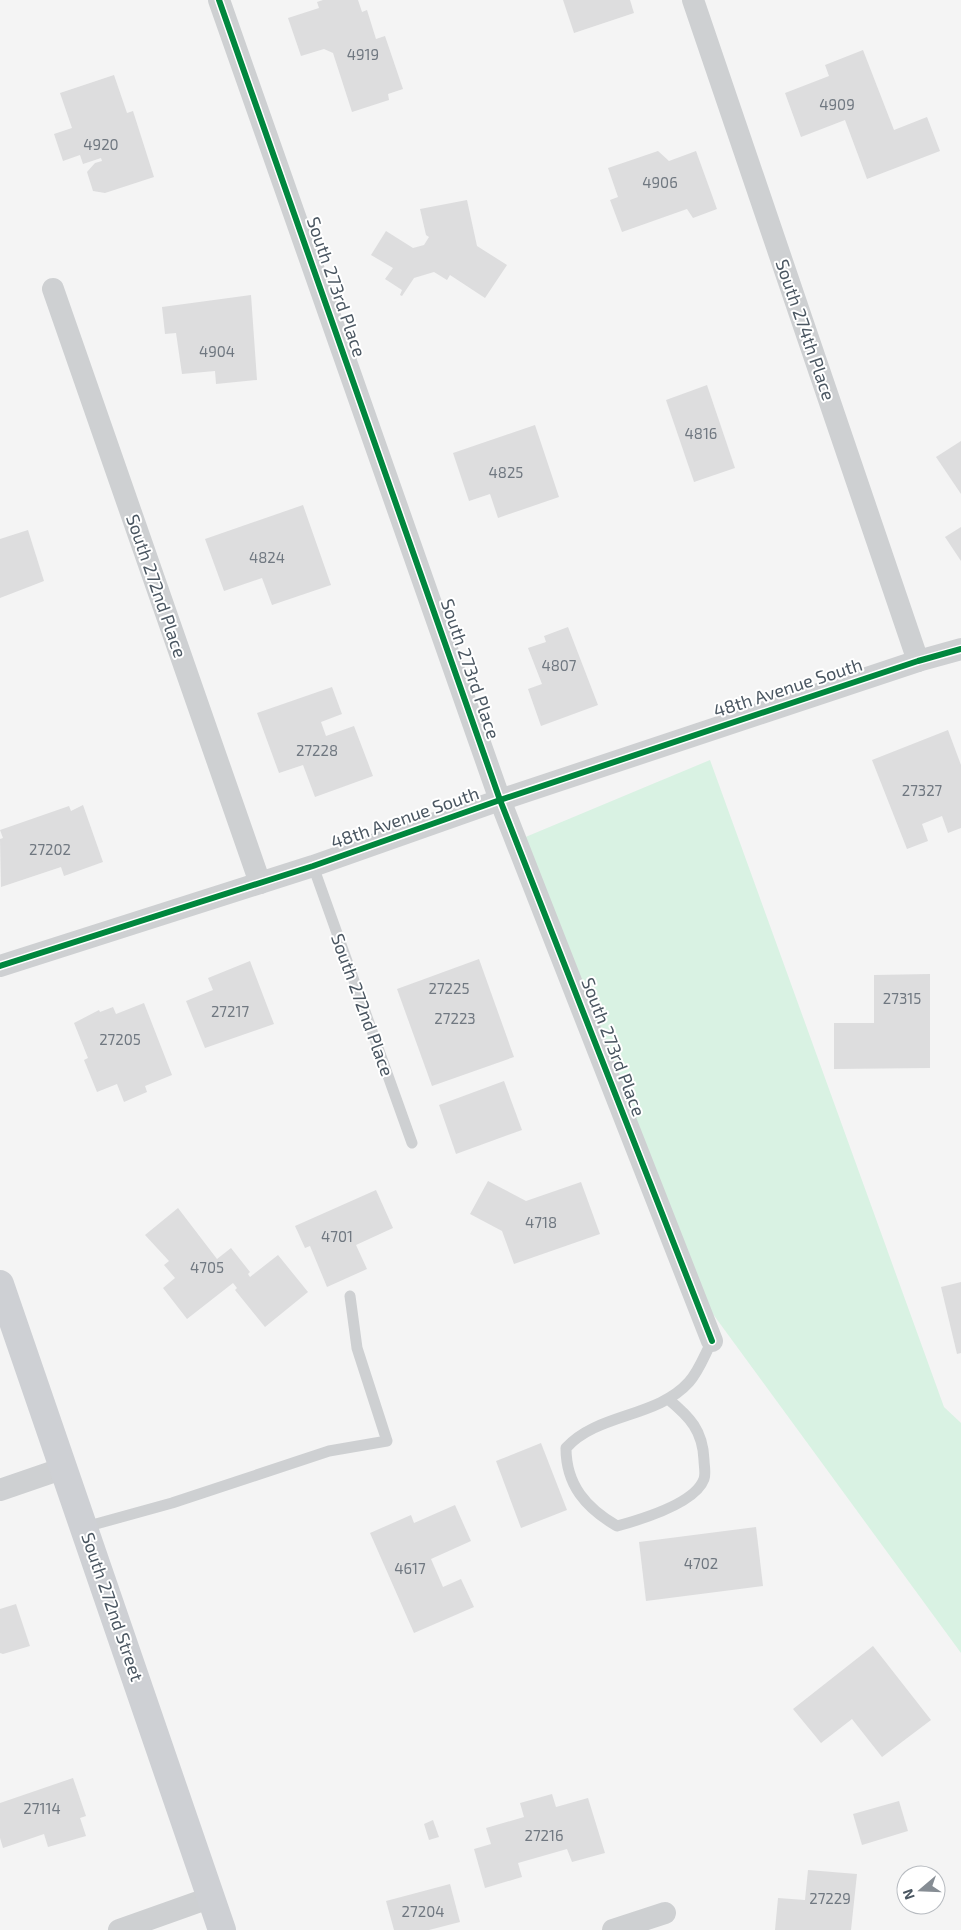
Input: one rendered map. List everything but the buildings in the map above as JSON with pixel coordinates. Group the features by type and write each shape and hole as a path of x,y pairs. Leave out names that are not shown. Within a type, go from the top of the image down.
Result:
{"main road":[{"name":"South 272nd Street","path":"0,1284 222,1930"}],"street":[{"name":"South 273rd Place","path":"218,0 500,800 712,1341"},
{"name":"South 274th Place","path":"693,0 918,661"},
{"name":"South 272nd Place","path":"53,289 260,883"},
{"name":"48th Avenue South","path":"0,966 313,866 500,800 918,661 961,649"},
{"path":"0,1490 64,1468"},
{"path":"120,1930 212,1897"},
{"path":"613,1930 665,1913"}],"lane":[{"name":"South 272nd Place","path":"313,866 412,1143"},
{"path":"85,1527 172,1503 329,1452 387,1441 357,1348 350,1296"},
{"path":"668,1399 691,1418 703,1446 704,1479 696,1490 675,1506 617,1526 600,1517 578,1492 566,1467 566,1448 577,1435 668,1399 690,1381 712,1341"}],"green space":[{"path":"710,760 944,1407 961,1423 961,1653 688,1280 516,841"}],"cycle path":[{"path":"219,0 500,800 712,1341"},
{"path":"0,966 313,866 500,800 918,661 961,649"}]}
